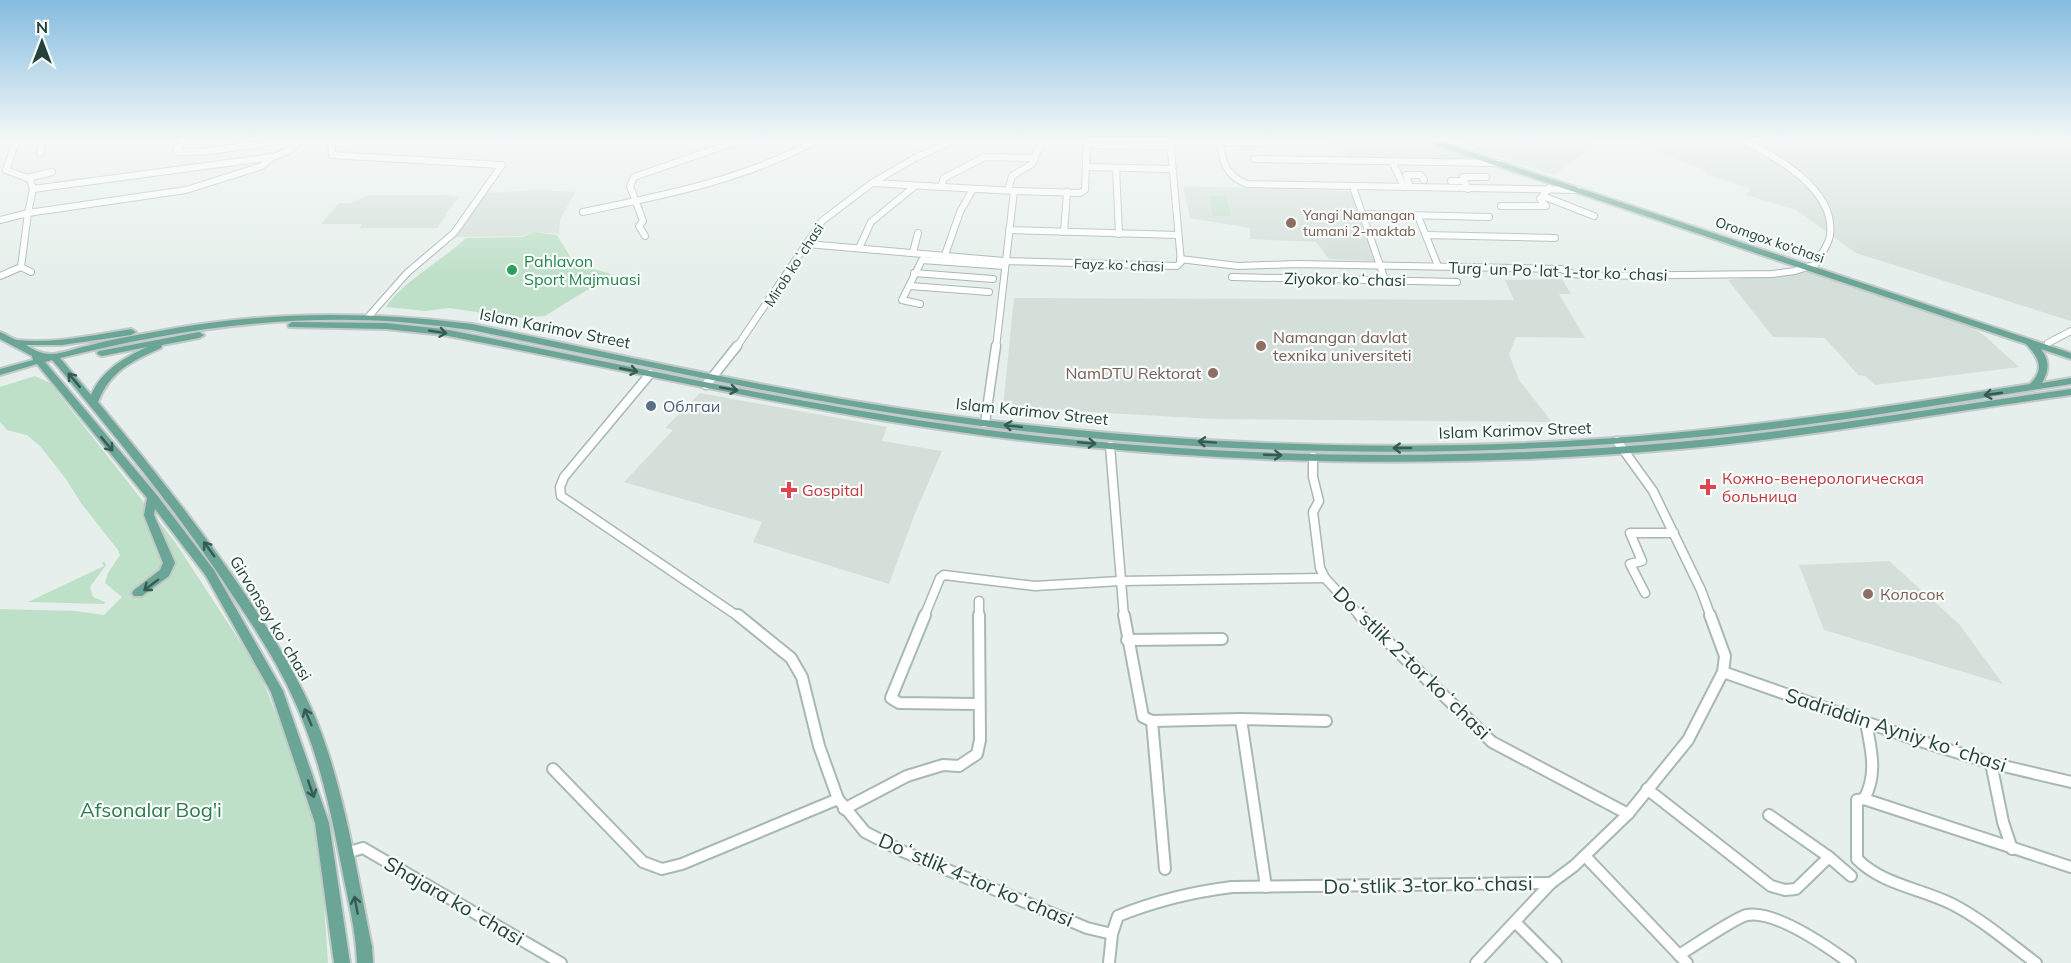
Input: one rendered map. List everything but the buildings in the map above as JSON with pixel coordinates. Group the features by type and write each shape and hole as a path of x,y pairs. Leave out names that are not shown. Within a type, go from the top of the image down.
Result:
{"main road":[{"name":"Oromgox ko‘chasi","path":"1562,184 2048,343 2071,353"},
{"name":"Oromgox ko‘chasi","path":"1567,184 2023,340 2071,353"},
{"name":"Islam Karimov Street","path":"0,372 38,360 56,359 180,334 291,318 369,316 439,322 713,376 898,410 985,423 1096,434 1318,447 1498,447 1617,441 1797,423 2071,381"},
{"name":"Islam Karimov Street","path":"180,334 248,328 350,324 435,331 706,385 901,420 1010,436 1110,446 1312,457 1488,457 1624,450 1801,432 2071,392"},
{"path":"12,342 53,344 147,330 180,334"},
{"path":"93,402 102,383 119,366 180,334"},
{"name":"Girvonsoy koʻchasi","path":"0,335 38,360 152,497 210,573 259,656 277,691 322,823 342,963"},
{"path":"525,349 535,340"},
{"path":"2023,340 2038,350 2044,362 2041,376 2032,388"},
{"name":"Girvonsoy koʻchasi","path":"56,359 194,529 273,646 293,682 314,733 339,813 365,963"},
{"name":"Islam Karimov Street","path":"0,379 38,360"},
{"path":"138,593 165,573 168,563 149,515 152,497"},
{"path":"245,634 260,626"},
{"path":"259,656 273,646"}],"street":[{"path":"21,267 33,189 30,184"},
{"path":"33,189 71,184"},
{"path":"0,220 28,213 186,190 205,184"},
{"path":"369,316 407,273 454,233 489,184"},
{"path":"631,184 643,221 639,226 645,236"},
{"path":"583,212 672,195 709,184"},
{"name":"Mirob koʻchasi","path":"706,385 750,330 822,221 871,184"},
{"path":"885,184 1067,192 1085,190 1085,184"},
{"path":"985,423 1000,333 1011,184"},
{"path":"1117,184 1119,234"},
{"name":"Fayz koʻchasi","path":"1004,264 1173,267 1179,265 1173,184"},
{"path":"1250,184 1578,190"},
{"path":"1465,184 1468,189"},
{"path":"1807,184 1821,198 1827,211 1830,235 1812,266"},
{"path":"859,248 870,222 915,186"},
{"path":"1353,187 1385,280"},
{"path":"1501,206 1546,206 1540,199 1549,188"},
{"path":"945,255 960,212 973,189"},
{"path":"1064,232 1067,192"},
{"path":"1543,196 1594,216"},
{"path":"1363,214 1489,217"},
{"path":"1418,216 1438,266"},
{"path":"1009,230 1178,235"},
{"path":"913,252 918,233"},
{"path":"1426,235 1555,238"},
{"path":"807,244 945,255 1004,264"},
{"name":"Turgʻun Poʻlat 1-tor koʻchasi","path":"1180,259 1228,266 1379,265 1561,269 1574,274 1637,276 1755,275 1796,271 1812,266"},
{"path":"920,304 902,300 914,273 923,260 1004,264"},
{"path":"0,276 21,267 31,272"},
{"path":"914,273 993,279"},
{"name":"Ziyokor koʻchasi","path":"1232,277 1457,282"},
{"path":"910,286 989,292"},
{"path":"2048,343 2071,331"},
{"name":"Doʻstlik 4-tor koʻchasi","path":"651,374 564,477 560,487 561,496 737,615 790,657 802,676 810,713 841,804 866,832 902,851 1087,928 1112,934"},
{"path":"1551,883 1585,856 1628,814 1688,740 1723,672 1725,656 1701,590 1653,491 1617,441"},
{"path":"1110,446 1120,581 1127,640 1140,713 1146,720 1152,721 1326,721"},
{"name":"Doʻstlik 2-tor koʻchasi","path":"1312,457 1313,477 1319,501 1313,512 1320,568 1325,578 1378,635 1492,742 1628,814"},
{"path":"1645,593 1630,564 1642,561 1630,533 1674,533"},
{"name":"Doʻstlik 2-tor koʻchasi","path":"978,704 899,703 891,698 940,578 944,575 1035,586 1120,581 1325,578"},
{"path":"553,769 643,862 662,869 841,804 907,776 943,765 959,766 977,754 980,740 978,704 980,601"},
{"path":"1127,640 1222,639"},
{"name":"Sadriddin Ayniy koʻchasi","path":"1723,672 1866,723 1990,763 2071,782"},
{"path":"1241,720 1266,887"},
{"path":"1152,721 1165,869"},
{"path":"1863,799 1870,791 1872,781 1866,723"},
{"path":"1990,763 2003,822 2012,849"},
{"path":"1647,789 1771,886 1785,890 1796,889 1828,857"},
{"path":"2036,963 1968,913 1944,900 1871,873 1857,859 1857,800 1863,799 2071,867"},
{"path":"1769,815 1793,830 1851,876"},
{"name":"Shajara koʻchasi","path":"346,854 363,848 561,963"},
{"path":"1585,856 1683,959 1746,915 1758,915 1777,921 1814,939 1850,963"},
{"name":"Doʻstlik 3-tor koʻchasi","path":"1112,934 1118,916 1139,907 1196,890 1551,883"},
{"name":"Doʻstlik 3-tor koʻchasi","path":"1476,963 1516,923 1551,883"},
{"path":"1516,923 1556,963"},
{"path":"1109,963 1112,934"}],"shaded area":[{"path":"1734,184 2071,184 2071,321 1856,253 1796,210 1746,195 1750,189"},
{"name":"Yangi Namangan tumani 2-maktab","path":"1183,186 1348,191 1352,193 1374,261 1329,259 1316,242 1250,239 1250,228 1190,218"},
{"path":"539,190 575,192 560,220 559,234 536,232 521,236 455,237 481,197 488,193"},
{"path":"369,195 459,197 437,228 359,228 362,224 321,224 339,203 351,203"},
{"path":"1807,271 1967,324 1985,336 2019,367 1875,385 1865,376 1858,375 1825,338 1773,337 1728,280"},
{"name":"Namangan davlat texnika universiteti","path":"1562,279 1571,294 1559,294 1585,338 1516,337 1509,354 1519,380 1552,422 1213,419 1003,407 1014,298 1514,300 1505,280"},
{"name":"Gospital","path":"700,393 887,427 882,441 942,451 914,516 889,584 753,542 762,522 624,482 673,430 665,428"},
{"name":"Колосок","path":"1889,561 1959,624 2003,684 1824,630 1799,565"}],"green space":[{"path":"1209,196 1226,196 1231,216 1213,216"},
{"name":"Pahlavon Sport Majmuasi","path":"535,232 557,235 574,263 621,277 610,284 587,290 545,316 517,318 449,308 426,311 386,307 412,280 466,238 522,237"},
{"name":"Afsonalar Bog'i","path":"35,376 50,383 175,542 258,669 318,819 328,963 0,963 0,609 76,611 104,615 122,597 105,583 108,573 120,555 118,550 40,446 27,435 7,430 0,422 0,387"},
{"path":"104,561 106,565 90,587 93,597 105,602 104,604 28,602 104,566 102,563"}],"place":[{"name":"Yangi Namangan tumani 2-maktab","path":"1291,223"},
{"name":"Pahlavon Sport Majmuasi","path":"512,270"},
{"name":"Namangan davlat texnika universiteti","path":"1261,346"},
{"name":"NamDTU Rektorat","path":"1213,373"},
{"name":"Облгаи","path":"651,406"},
{"name":"Кожно-венерологическая больница","path":"1708,487"},
{"name":"Gospital","path":"789,490"},
{"name":"Колосок","path":"1868,594"}]}
